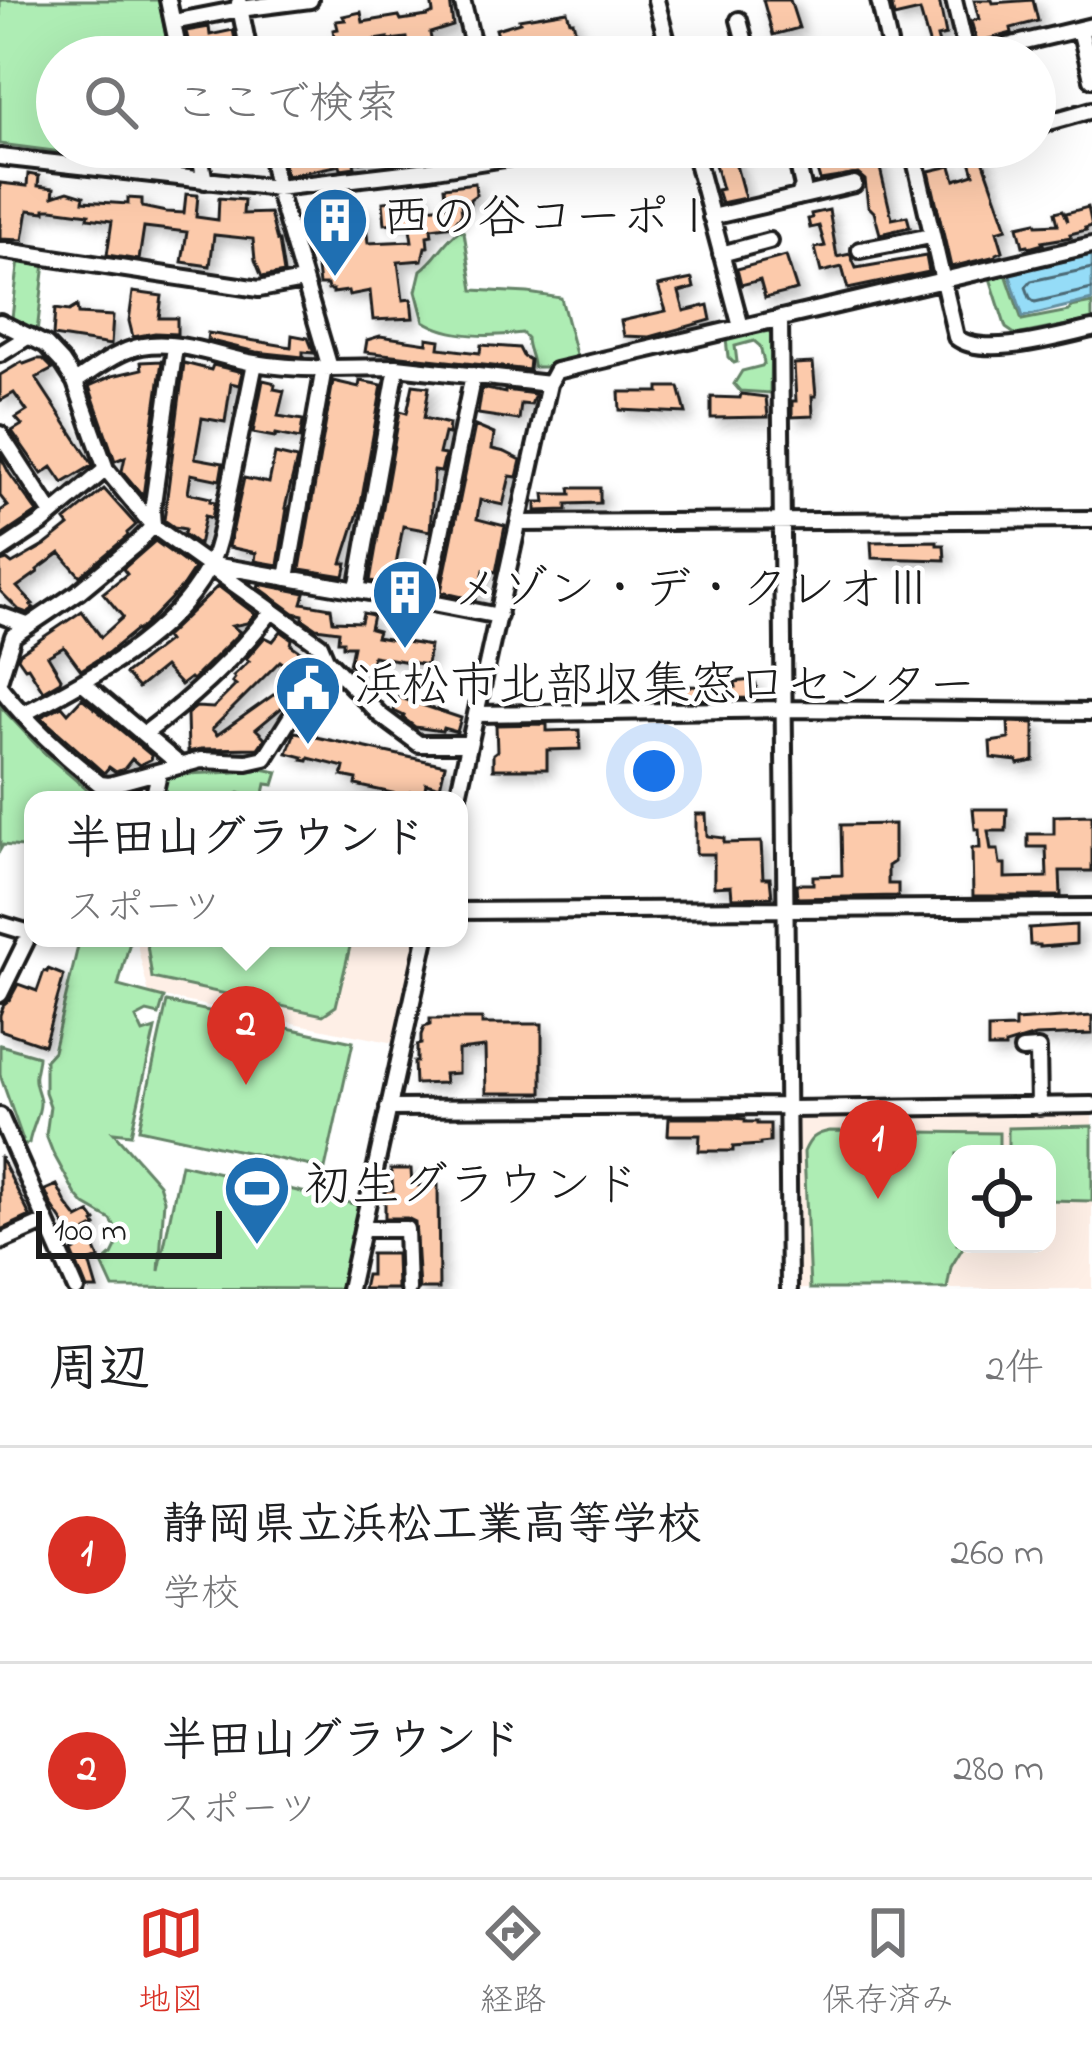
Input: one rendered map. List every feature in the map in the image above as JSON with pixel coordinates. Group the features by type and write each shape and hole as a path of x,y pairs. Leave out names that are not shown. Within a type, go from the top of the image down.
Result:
{"street":[{"path":"168,0 176,36"},
{"path":"173,22 239,4 310,0"},
{"path":"462,0 471,36"},
{"path":"656,0 665,36"},
{"path":"879,0 887,36"},
{"path":"954,0 960,36"},
{"path":"239,4 246,36"},
{"path":"739,20 743,36"},
{"path":"1048,36 1086,27 1092,80"},
{"path":"1056,120 1092,110"},
{"path":"0,157 36,161"},
{"path":"94,168 277,188 405,168"},
{"path":"202,168 205,181"},
{"path":"273,168 327,368 287,578"},
{"path":"698,168 741,327"},
{"path":"798,168 802,187 798,197"},
{"path":"916,168 956,337 966,345 1019,345 1092,328"},
{"path":"711,217 854,184"},
{"path":"860,250 931,236"},
{"path":"721,254 770,241"},
{"path":"459,791 553,374 1092,244"},
{"path":"0,250 259,289 303,280"},
{"path":"780,318 788,1289"},
{"path":"0,322 52,349 75,382 106,469 153,526 320,645 323,655 380,715 416,742 470,744"},
{"path":"0,354 29,336"},
{"path":"75,382 112,358 152,345 255,363 397,367 550,384"},
{"path":"153,526 175,347"},
{"path":"23,714 83,683 156,629 189,596 210,565 255,363"},
{"path":"357,590 397,367"},
{"path":"427,602 473,376"},
{"path":"0,434 52,514"},
{"path":"0,551 106,469"},
{"path":"519,523 1092,519"},
{"path":"153,526 78,592 13,635 0,682 23,714 100,784 201,760 265,758 311,685 323,655"},
{"path":"210,565 499,616"},
{"path":"144,734 189,700 242,649 271,612"},
{"path":"0,614 27,625"},
{"path":"83,683 180,765"},
{"path":"477,713 1092,712"},
{"path":"155,791 159,773"},
{"path":"468,911 1092,907"},
{"path":"0,994 24,946"},
{"path":"349,1289 424,947"},
{"path":"1022,1050 1038,1049 1039,1107"},
{"path":"388,1108 1092,1105"},
{"path":"0,1116 76,1289"},
{"path":"0,1242 46,1222"},
{"path":"362,1229 406,1229 408,1289"}],"shaded area":[{"path":"414,947 394,1043 149,994 138,949"},
{"path":"1092,1112 1092,1289 798,1289 798,1117"}],"green space":[{"path":"0,0 159,0 166,36 36,36 36,149 0,144"},
{"path":"460,230 473,290 561,298 577,358 533,367 522,333 459,333 424,321 416,291 421,270"},
{"path":"19,259 45,263 37,332 12,318"},
{"path":"1006,274 1022,320 1092,303 1092,320 1016,335 1006,328 990,278"},
{"path":"767,328 771,334 770,393 740,391 734,384 742,371 764,363 760,346 754,341 735,346 734,363 728,357 726,339"},
{"path":"0,706 89,791 24,791 24,847 3,845 0,850"},
{"path":"278,772 274,785 266,784 264,791 160,791 163,779"},
{"path":"78,947 129,947 118,986 164,998 159,1015 147,1012 136,1018 143,1033 155,1029 131,1134 113,1132 159,1184 164,1200 159,1271 181,1164 358,1205 341,1289 113,1288 102,1264 112,1255 118,1233 111,1220 76,1195 46,1135 50,1106 45,1060 53,1051"},
{"path":"147,947 350,947 336,1006 323,1015 152,978"},
{"path":"167,1002 353,1042 325,1169 139,1129"},
{"path":"0,1045 38,1056 35,1079 40,1108 29,1143 20,1147 23,1140 0,1075"},
{"path":"1092,1126 1092,1201 1056,1200 1056,1145 1008,1145 1008,1128"},
{"path":"999,1133 999,1145 948,1145 948,1253 960,1253 947,1289 810,1289 804,1152 820,1134"}],"water":[{"path":"1092,255 1092,300 1023,317 1009,273"}],"building":[{"path":"431,0 450,0 453,26 430,36 334,36 336,21 345,20 343,16 361,12 363,22 433,13"},
{"path":"763,0 790,0 799,28 773,35"},
{"path":"939,0 946,35 927,36 920,11 894,17 891,1"},
{"path":"974,0 1033,0 1038,21 1000,36 975,36 971,21 979,19"},
{"path":"567,11 577,36 498,36 496,29 519,19"},
{"path":"209,27 210,35 233,30 234,36 187,36 186,31"},
{"path":"285,168 325,168 286,176"},
{"path":"716,168 737,168 745,198 721,203 717,190 722,189"},
{"path":"880,168 892,219 907,216 910,227 880,234 868,206 865,180 858,174 820,180 817,170"},
{"path":"952,168 955,180 974,174 972,168 986,168 1007,228 997,231 1003,251 951,267 929,171"},
{"path":"28,174 39,176 38,186 54,188 53,196 68,191 84,196 83,201 128,204 128,198 142,199 142,207 166,212 184,213 186,194 198,195 196,217 218,220 219,198 244,200 243,214 270,213 284,273 262,277 253,239 214,235 210,266 182,262 187,232 144,227 139,260 107,255 112,221 52,209 28,210 23,240 0,239 0,183 27,186"},
{"path":"475,183 476,195 461,205 462,214 453,225 431,228 422,260 398,262 403,300 411,299 413,318 373,320 370,291 349,295 319,285 315,252 308,253 298,218 311,217 309,202 321,201 321,211 364,207 368,243 412,241 409,222 385,224 383,202 406,200 405,193 423,191 425,208 446,206 444,187"},
{"path":"1088,207 1092,226 1086,230 1023,246 1018,226 1058,224 1055,212 1063,210 1068,221 1066,213"},
{"path":"829,210 837,257 850,254 856,268 926,256 929,272 848,289 842,267 821,272 815,248 825,246 819,226 810,228 811,214"},
{"path":"786,256 797,290 765,298 760,280 741,285 737,269"},
{"path":"692,279 694,288 679,292 684,311 708,305 711,320 650,337 624,336 621,321 666,311 658,286"},
{"path":"133,292 162,296 159,318 177,318 177,334 133,337 129,321"},
{"path":"77,306 78,314 113,316 111,345 53,336 55,309 69,311"},
{"path":"208,333 291,347 292,335 308,338 314,353 303,352 303,357 256,352 207,340"},
{"path":"380,336 427,343 427,338 440,340 439,348 480,353 481,345 519,348 530,360 529,370 365,352 367,340"},
{"path":"37,359 53,369 36,378 93,465 63,483 52,467 42,474 12,431 22,425 16,418 27,411 14,393 0,401 0,375"},
{"path":"162,361 143,496 122,471 125,457 115,461 89,386 142,369 141,362"},
{"path":"184,363 242,372 239,385 231,383 225,422 202,418 195,458 223,463 220,480 191,474 188,493 215,502 212,518 205,516 199,545 184,534 185,529 164,520"},
{"path":"813,363 813,416 792,417 794,364"},
{"path":"263,380 284,391 278,416 303,420 300,439 253,433"},
{"path":"333,381 359,387 360,381 382,385 361,504 342,563 347,563 344,576 300,569"},
{"path":"413,385 429,387 424,418 449,424 439,454 445,455 441,472 434,471 430,531 403,526 396,565 422,569 418,589 370,581 400,411 407,413"},
{"path":"659,387 679,387 686,413 620,410 619,392 659,392"},
{"path":"482,388 535,394 531,405 521,404 519,420 478,414"},
{"path":"741,394 766,397 768,417 711,418 711,397 740,398"},
{"path":"475,426 494,434 492,449 521,460 517,477 510,476 503,505 480,500 477,519 505,526 496,572 484,570 475,600 441,592"},
{"path":"275,454 297,459 278,565 255,561 256,553 229,547 244,478 269,483"},
{"path":"0,455 37,512 0,537 0,511 8,506 0,496"},
{"path":"570,488 600,488 600,503 536,511 536,502 545,502 544,494 571,494"},
{"path":"104,489 136,525 80,576 60,553 17,587 34,608 27,613 19,610 0,591 0,562 12,564 45,545 69,526 65,521"},
{"path":"155,541 194,569 182,587 143,627 81,670 64,647 48,656 61,678 43,691 18,658 20,653 82,611 101,637 123,617 103,593"},
{"path":"937,541 944,545 945,560 872,558 871,542"},
{"path":"259,584 305,593 302,603 331,608 333,621 361,622 363,613 373,615 370,629 378,631 376,637 430,646 427,665 373,656 369,670 349,665 353,646 338,641 339,631 316,628"},
{"path":"218,586 255,614 247,623 232,626 240,632 192,680 181,685 164,667 138,688 125,674 168,641 165,637"},
{"path":"281,631 310,658 302,677 280,661 212,729 217,735 276,693 285,705 256,729 265,738 258,748 188,752 187,714 196,707 213,708 236,685 233,676 265,637 273,641"},
{"path":"751,680 758,698 684,699 685,686 736,687 735,682"},
{"path":"398,697 461,718 457,732 415,727 394,711"},
{"path":"82,698 151,759 139,765 132,759 124,769 116,772 109,767 104,773 41,717 62,706 68,713"},
{"path":"1008,722 1034,723 1034,761 1018,764 991,758 990,742 1009,739"},
{"path":"547,724 547,731 579,730 580,749 547,750 547,769 493,769 496,725"},
{"path":"295,732 306,732 445,765 440,787 426,783 425,791 383,791 356,785 357,779 342,776 344,767 287,753"},
{"path":"973,809 1007,809 1006,831 988,831 991,850 998,850 1000,864 1005,864 1005,878 1047,877 1046,847 1028,847 1028,834 1054,834 1054,816 1092,815 1092,871 1060,871 1061,896 973,896 972,848 980,848"},
{"path":"696,814 706,814 707,836 724,838 724,843 761,842 763,878 770,878 772,897 732,898 731,886 714,887 714,854 696,854"},
{"path":"894,824 894,862 888,866 888,884 898,884 898,896 797,898 796,884 813,884 813,876 842,875 841,825"},
{"path":"1076,925 1076,944 1030,945 1029,928"},
{"path":"48,969 63,979 44,1045 0,1030 4,1004 18,984 37,991"},
{"path":"1092,1016 1092,1034 1035,1036 1005,1048 988,1048 988,1029 1015,1028 1015,1021"},
{"path":"430,1019 542,1024 542,1093 486,1093 485,1047 458,1050 458,1073 444,1074 445,1083 415,1084 417,1045"},
{"path":"669,1118 732,1118 770,1124 770,1142 733,1147 733,1151 699,1151 700,1135 668,1135"},
{"path":"0,1156 30,1216 0,1230"},
{"path":"391,1169 411,1169 412,1186 438,1185 439,1289 419,1289 415,1222 385,1218 385,1190 393,1190"},
{"path":"57,1185 78,1219 90,1213 96,1221 87,1231 99,1258 89,1262 97,1289 87,1289 72,1252 80,1247 45,1190"},
{"path":"371,1254 396,1254 397,1289 363,1289 366,1275 371,1275"}],"place":[{"name":"西の谷コーポⅠ","path":"335,279"},
{"name":"メゾン・デ・クレオⅢ","path":"405,651"},
{"name":"浜松市北部収集窓口センター","path":"308,747"},
{"name":"半田山グラウンド","path":"246,1085"},
{"name":"静岡県立浜松工業高等学校","path":"878,1199"},
{"name":"初生グラウンド","path":"257,1247"}]}
